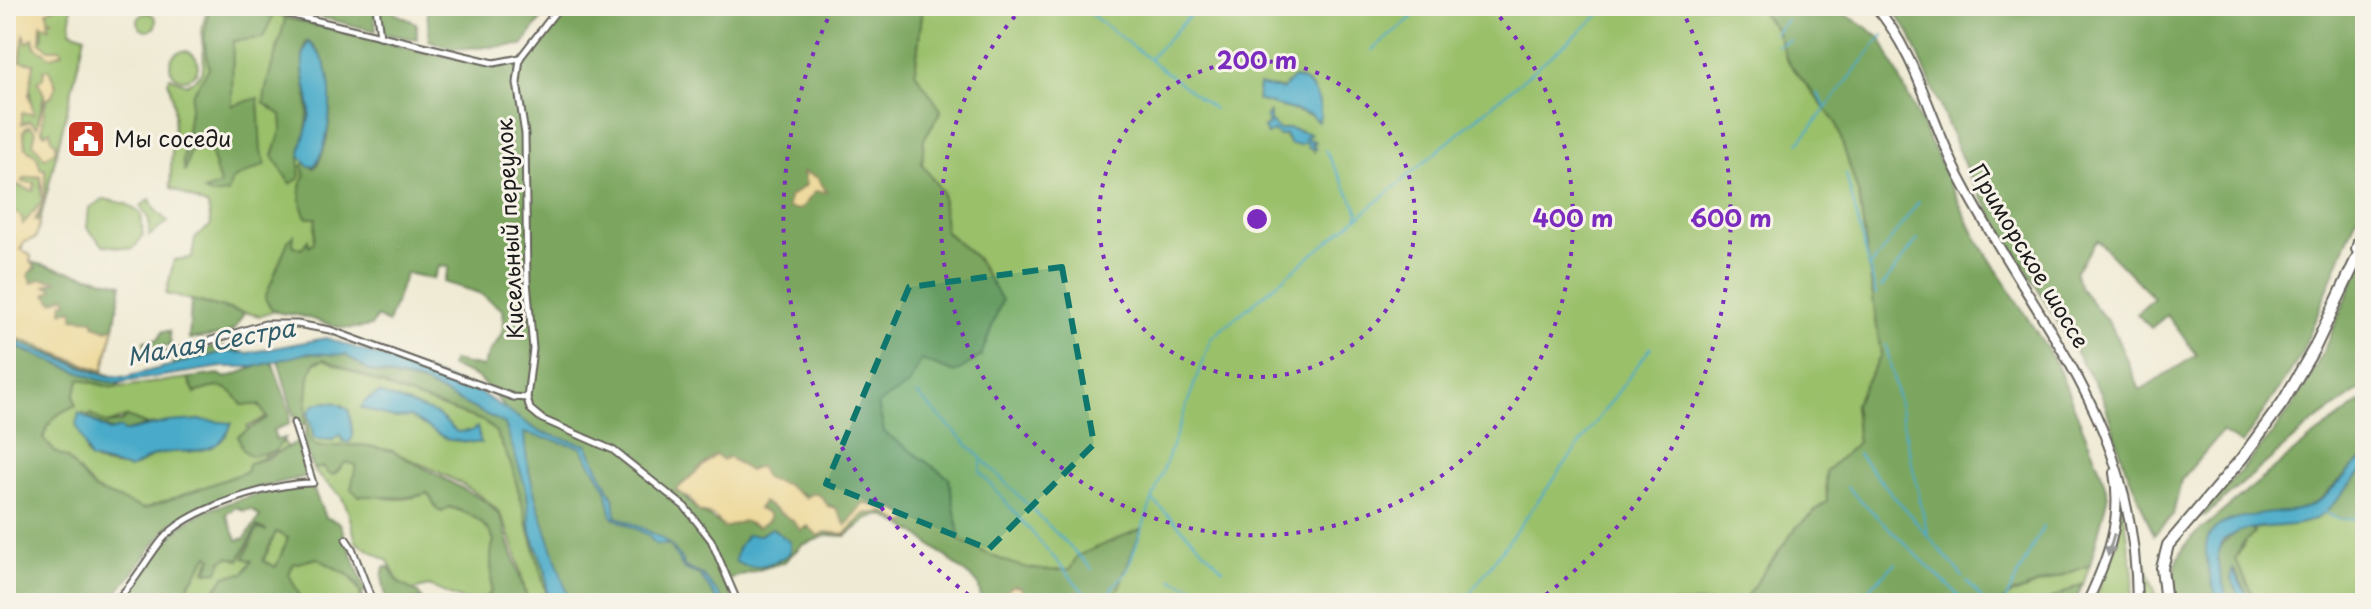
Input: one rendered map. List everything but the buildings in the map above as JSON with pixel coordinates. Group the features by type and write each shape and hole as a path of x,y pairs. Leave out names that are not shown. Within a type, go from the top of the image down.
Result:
{"highway":[{"path":"2352,266 2365,222"},
{"path":"2166,603 2162,568 2168,545 2249,450 2283,402 2315,347 2365,241"}],"main road":[{"name":"Приморское шоссе","path":"1875,6 1902,45 1954,167 1982,222 2078,373 2108,440 2131,521 2137,603"},
{"name":"Приморское шоссе","path":"2087,603 2106,561 2117,519 2117,491 2108,440"}],"street":[{"path":"255,6 494,63 520,58 560,6"},
{"path":"376,6 380,36"},
{"name":"Кисельный переулок","path":"520,58 517,83 525,134 528,293 533,349 527,398"},
{"path":"143,355 159,356 265,324 297,324 330,330 513,397 527,398 534,414 613,450 685,507 711,540 738,603"},
{"path":"113,603 162,539 196,513 271,487 313,483 294,423"},
{"path":"346,539 373,603"}],"highlighted area":[{"path":"1062,267 1094,444 989,549 826,484 909,287"}],"green space":[{"path":"58,6 71,6 70,31 85,36 40,221 35,221 43,208 45,170 41,170 33,153 26,148 23,131 30,126 36,131 45,157 52,141 49,131 45,135 42,116 56,86 49,70 37,128 30,121 22,125 21,113 32,111 29,79 34,64 19,61 24,35 33,38 35,47 48,49 39,42 43,36 41,24 48,21 46,11"},
{"path":"208,6 238,6 358,34 347,283 260,316 166,294 174,260 192,258 195,238 211,225 208,206 171,188 174,109 168,82 170,77 187,84 202,71 202,31"},
{"path":"210,6 232,6 273,16 263,38 233,41 232,106 258,98 261,151 266,164 232,180 228,193 213,195 204,191 220,185 209,147 190,151 185,172 183,162 192,94 209,68 204,38"},
{"path":"294,6 374,6 376,31 300,12"},
{"path":"378,6 395,6 394,13 416,23 417,39 382,34"},
{"path":"427,6 551,6 522,45 451,49 429,40"},
{"path":"565,6 923,6 915,72 941,110 924,139 922,164 942,192 945,231 976,258 1002,300 981,356 955,373 921,360 908,385 878,404 884,432 949,478 960,540 1000,559 1041,570 1070,569 1077,556 1142,528 1117,592 1121,603 1019,603 1001,595 998,603 982,603 978,583 917,534 883,515 869,518 846,536 828,535 802,545 784,562 726,580 734,603 549,603 512,467 496,432 483,421 400,392 324,359 315,362 309,376 305,425 297,427 278,360 301,353 351,355 372,372 432,385 497,419 504,406 477,377 450,366 453,361 483,367 501,336 504,321 503,310 479,293 444,282 449,267 439,266 433,279 406,273 388,323 377,317 371,326 342,328 276,312 268,305 265,298 288,241 294,235 293,245 301,249 308,240 309,246 314,242 316,218 307,218 301,204 301,185 305,176 302,166 306,163 314,168 321,157 329,121 330,100 324,63 316,49 306,42 303,68 308,119 300,178 290,184 273,156 282,128 281,115 264,103 285,18 449,57 510,64 526,61 538,50","holes":["723,461 749,471 754,468 766,479 836,508 846,526 864,503 892,507 911,518 903,524 885,512 864,514 846,534 801,529 763,502 758,509 769,520 757,527 743,521 724,528 696,509 676,490 707,462","775,529 790,553 764,565 751,566 739,561 738,548 748,535 756,536"]},
{"path":"923,6 1756,6 1776,30 1787,60 1836,123 1859,196 1881,355 1854,405 1858,442 1826,471 1827,501 1796,528 1741,603 1121,603 1117,592 1142,528 1071,569 1043,572 1014,565 960,540 949,478 884,432 878,404 908,385 976,258 945,231 942,192 922,164 924,139 941,111 915,72","holes":["1293,78 1307,83 1315,93 1317,121 1310,115 1260,101 1264,87 1286,89","1269,113 1270,121 1279,130 1288,128 1311,134 1304,138 1313,140 1314,151 1306,141 1297,145 1286,139 1285,134 1280,136 1273,131 1267,135 1264,127 1269,125 1266,118"]},
{"path":"1756,6 1810,6 1837,11 1881,39 1974,234 2056,363 2101,472 2108,495 2090,565 2011,594 2000,603 1741,603 1796,528 1827,501 1826,471 1858,442 1854,405 1881,355 1859,196 1836,123 1787,60 1776,30"},
{"path":"1890,6 2365,6 2362,204 2300,357 2242,444 2222,432 2181,480 2173,515 2154,535 2125,466 2102,395 1969,176 1909,32","holes":["2097,240 2154,298 2137,314 2151,328 2167,315 2197,355 2140,390 2112,327 2081,289 2075,272"]},
{"path":"147,13 156,22 147,31 138,22"},
{"path":"184,51 194,55 198,65 194,75 184,79 174,75 170,65 174,55"},
{"path":"41,176 42,202 23,225 8,204 7,193 16,185 24,185 24,178"},
{"path":"104,199 127,204 141,214 143,236 133,249 103,245 87,228 89,208"},
{"path":"150,199 155,210 168,222 149,236 149,220 141,206"},
{"path":"2365,255 2365,386 2311,424 2207,514 2196,520 2261,448 2296,401 2325,348"},
{"path":"30,262 122,284 114,327 107,330 94,325 94,320 73,318 62,312 62,298 54,302 47,297 45,287 58,281 32,283 28,275 36,268"},
{"path":"191,300 244,313 235,329 223,335 189,339"},
{"path":"163,331 169,331 171,346 145,348 144,341 158,339"},
{"path":"6,334 114,377 16,342 6,338"},
{"path":"15,347 100,380 123,382 113,388 80,379 74,395 76,405 55,418 43,439 55,452 67,458 95,490 144,509 246,472 249,463 268,458 297,442 307,469 304,477 238,493 191,511 167,528 118,590 98,603 64,606 6,603 6,361"},
{"path":"228,347 240,351 172,365 174,359 202,348"},
{"path":"324,359 400,392 483,421 496,432 512,467 549,603 528,603 516,554 502,518 497,510 472,490 433,469 374,447 328,447 312,443 306,417 312,365","holes":["379,393 437,414 457,432 471,431 449,440 410,417 375,413 366,407","324,402 343,405 353,436 339,435 332,441"]},
{"path":"272,361 290,412 289,424 273,430 276,440 285,438 275,451 251,456 243,450 238,436 267,418 259,405 242,405 232,392 222,387 195,393 188,378 219,374 226,378"},
{"path":"188,378 195,393 222,387 232,392 242,405 259,405 267,417 247,427 264,455 284,442 288,448 249,463 246,472 144,509 95,490 67,458 55,452 43,439 54,418 75,405 74,395 80,379 113,388","holes":["83,413 107,424 127,417 147,425 201,420 219,441 201,450 157,454 134,466 112,466 86,454"]},
{"path":"2365,399 2365,458 2321,499 2303,510 2213,531 2207,558 2218,603 2176,603 2175,568 2181,552 2192,537 2309,440"},
{"path":"91,414 107,424 121,422 127,417 147,425 117,431 88,417"},
{"path":"306,429 312,443 319,447 363,445 393,451 487,502 501,517 528,603 476,603 490,594 494,540 481,523 449,507 442,512 437,510 428,493 401,498 359,496 351,489 356,465 346,462 334,475 328,474 324,467 313,469 304,440"},
{"path":"346,461 356,465 358,478 372,494 393,499 428,493 435,504 462,511 484,525 494,540 490,594 467,600 429,586 409,591 399,583 388,561 356,542 342,498 313,469 341,466"},
{"path":"2365,469 2365,517 2339,519 2324,512 2329,505"},
{"path":"293,487 313,488 325,517 340,523 365,589 361,598 358,585 350,576 317,558 293,564 289,574 301,598 292,603 279,603 275,595 269,597 274,603 156,603 157,595 120,601 166,543 193,518 235,501","holes":["236,507 244,511 251,509 260,516 245,538 237,540 226,514","257,526 267,531 257,529 244,558 252,561 244,573 225,576 211,596 192,598 188,586 208,555 212,558 206,572 218,571 222,561 229,557 239,560","276,532 288,538 276,567 263,561"]},
{"path":"2122,498 2133,575 2131,603 2097,602 2095,599 2117,543"},
{"path":"2324,512 2339,520 2365,517 2365,603 2258,603 2235,560 2253,529 2308,522"},
{"path":"257,526 267,530 258,529 245,558 252,561 244,573 225,576 211,596 192,598 188,587 208,555 212,557 205,569 229,557 240,559"},
{"path":"2243,529 2253,529 2254,534 2242,544 2235,560 2258,603 2253,603 2234,570 2231,578 2242,603 2228,603 2217,560 2223,543"},
{"path":"276,532 289,538 276,567 263,561"},
{"path":"2139,545 2159,603 2140,603"},
{"path":"317,558 350,576 366,603 292,603 289,574 293,564"},
{"path":"2090,565 2083,584 2042,603 2000,603 2011,595"},
{"path":"384,567 389,567 399,583 418,593 422,599 387,603 382,577"},
{"path":"2083,584 2074,603 2042,603"}],"sand":[{"path":"6,6 58,6 47,11 48,18 52,20 48,21 49,28 41,24 40,42 48,49 60,49 62,53 51,57 35,47 33,38 27,43 24,35 20,61 34,63 29,95 34,114 22,113 22,124 30,121 37,127 45,96 38,82 43,78 44,69 49,70 56,86 51,97 45,100 42,132 45,134 50,130 52,140 56,142 55,151 45,158 33,143 36,131 29,126 23,131 26,148 37,157 41,170 45,169 45,183 43,202 35,220 40,221 36,238 24,242 21,249 31,256 30,262 35,266 28,275 32,283 40,279 58,281 45,286 54,289 46,294 53,302 66,296 68,302 63,302 62,312 73,309 73,318 94,320 94,325 107,330 114,327 103,371 6,334","holes":["41,176 42,202 23,224 21,216 14,212 14,202 8,203 7,193 16,185 33,191 35,183 22,182 25,178"]},
{"path":"803,172 817,177 827,192 816,191 800,210 788,208 789,197 806,185"},
{"path":"715,455 723,460 729,457 749,471 759,466 766,479 785,484 805,498 813,493 821,496 828,506 836,508 846,526 863,503 882,508 887,504 911,518 903,524 885,512 864,514 846,534 826,532 818,536 808,526 801,530 792,520 763,502 758,509 769,514 769,520 758,527 743,521 724,528 714,516 698,511 691,500 676,490"},
{"path":"1013,586 1021,587 1024,597 1019,603 998,603 1001,595"}],"water":[{"path":"309,42 324,62 330,100 328,130 314,166 308,166 300,155 310,117 303,66"},
{"path":"1293,78 1306,83 1316,94 1320,108 1318,122 1311,115 1257,100 1259,85 1282,90"},
{"path":"1270,113 1270,121 1279,130 1288,128 1311,134 1305,138 1317,142 1311,143 1316,149 1308,148 1306,141 1301,145 1290,144 1285,134 1280,136 1273,131 1267,135 1264,127 1269,125 1266,118"},
{"name":"Малая Сестра","path":"6,338 102,375 126,377 224,352 248,353 326,338 471,387 540,432 587,445 614,499 616,516 670,545 655,544 648,535 612,517 606,489 581,447 524,433 535,496 569,600 552,603 547,592 546,572 531,532 527,492 505,424 421,382 369,371 346,355 307,353 254,367 222,367 117,383 100,380 6,343"},
{"path":"379,393 437,414 457,432 471,431 477,427 481,443 449,440 410,417 393,418 361,408 366,400"},
{"path":"337,403 349,410 353,436 350,442 344,442 340,435 332,440 314,439 308,413 315,404"},
{"path":"79,413 109,431 121,428 123,432 168,422 201,420 232,423 219,443 201,450 155,455 129,469 90,459 76,424"},
{"path":"2365,458 2365,469 2317,518 2293,525 2244,530 2222,541 2217,559 2228,603 2218,603 2206,548 2210,535 2219,526 2248,516 2308,507 2324,497"},
{"path":"772,528 790,542 790,553 762,566 747,566 735,561 738,548 747,535 760,535"},
{"path":"670,545 685,567 703,575 726,603 719,603 700,575 684,569"},
{"path":"2232,570 2253,603 2242,603 2231,578"}],"waterway":[{"path":"1080,6 1214,109"},
{"path":"1150,58 1199,6"},
{"path":"1372,50 1426,6"},
{"path":"1359,217 1610,6"},
{"path":"1891,19 1896,6"},
{"path":"1774,34 1787,20"},
{"path":"1799,143 1883,35"},
{"path":"1776,46 1790,40"},
{"path":"1817,93 1825,106"},
{"path":"1107,603 1113,586 1126,573 1211,338 1358,217 1359,212 1325,150"},
{"path":"1846,174 1876,294"},
{"path":"1869,269 1919,201"},
{"path":"1881,288 1918,239"},
{"path":"1886,345 1928,536"},
{"path":"1463,603 1651,347"},
{"path":"917,394 1092,569"},
{"path":"1858,454 1963,577"},
{"path":"982,459 980,472 1093,603"},
{"path":"1847,487 1966,603"},
{"path":"1153,500 1223,569"},
{"path":"2324,512 2339,520 2365,517"},
{"path":"2004,603 2043,526"},
{"path":"1854,603 1896,563"},
{"path":"1171,579 1237,603"},
{"path":"1967,581 1985,603"}],"place":[{"name":"Мы соседи","path":"86,139"}]}
